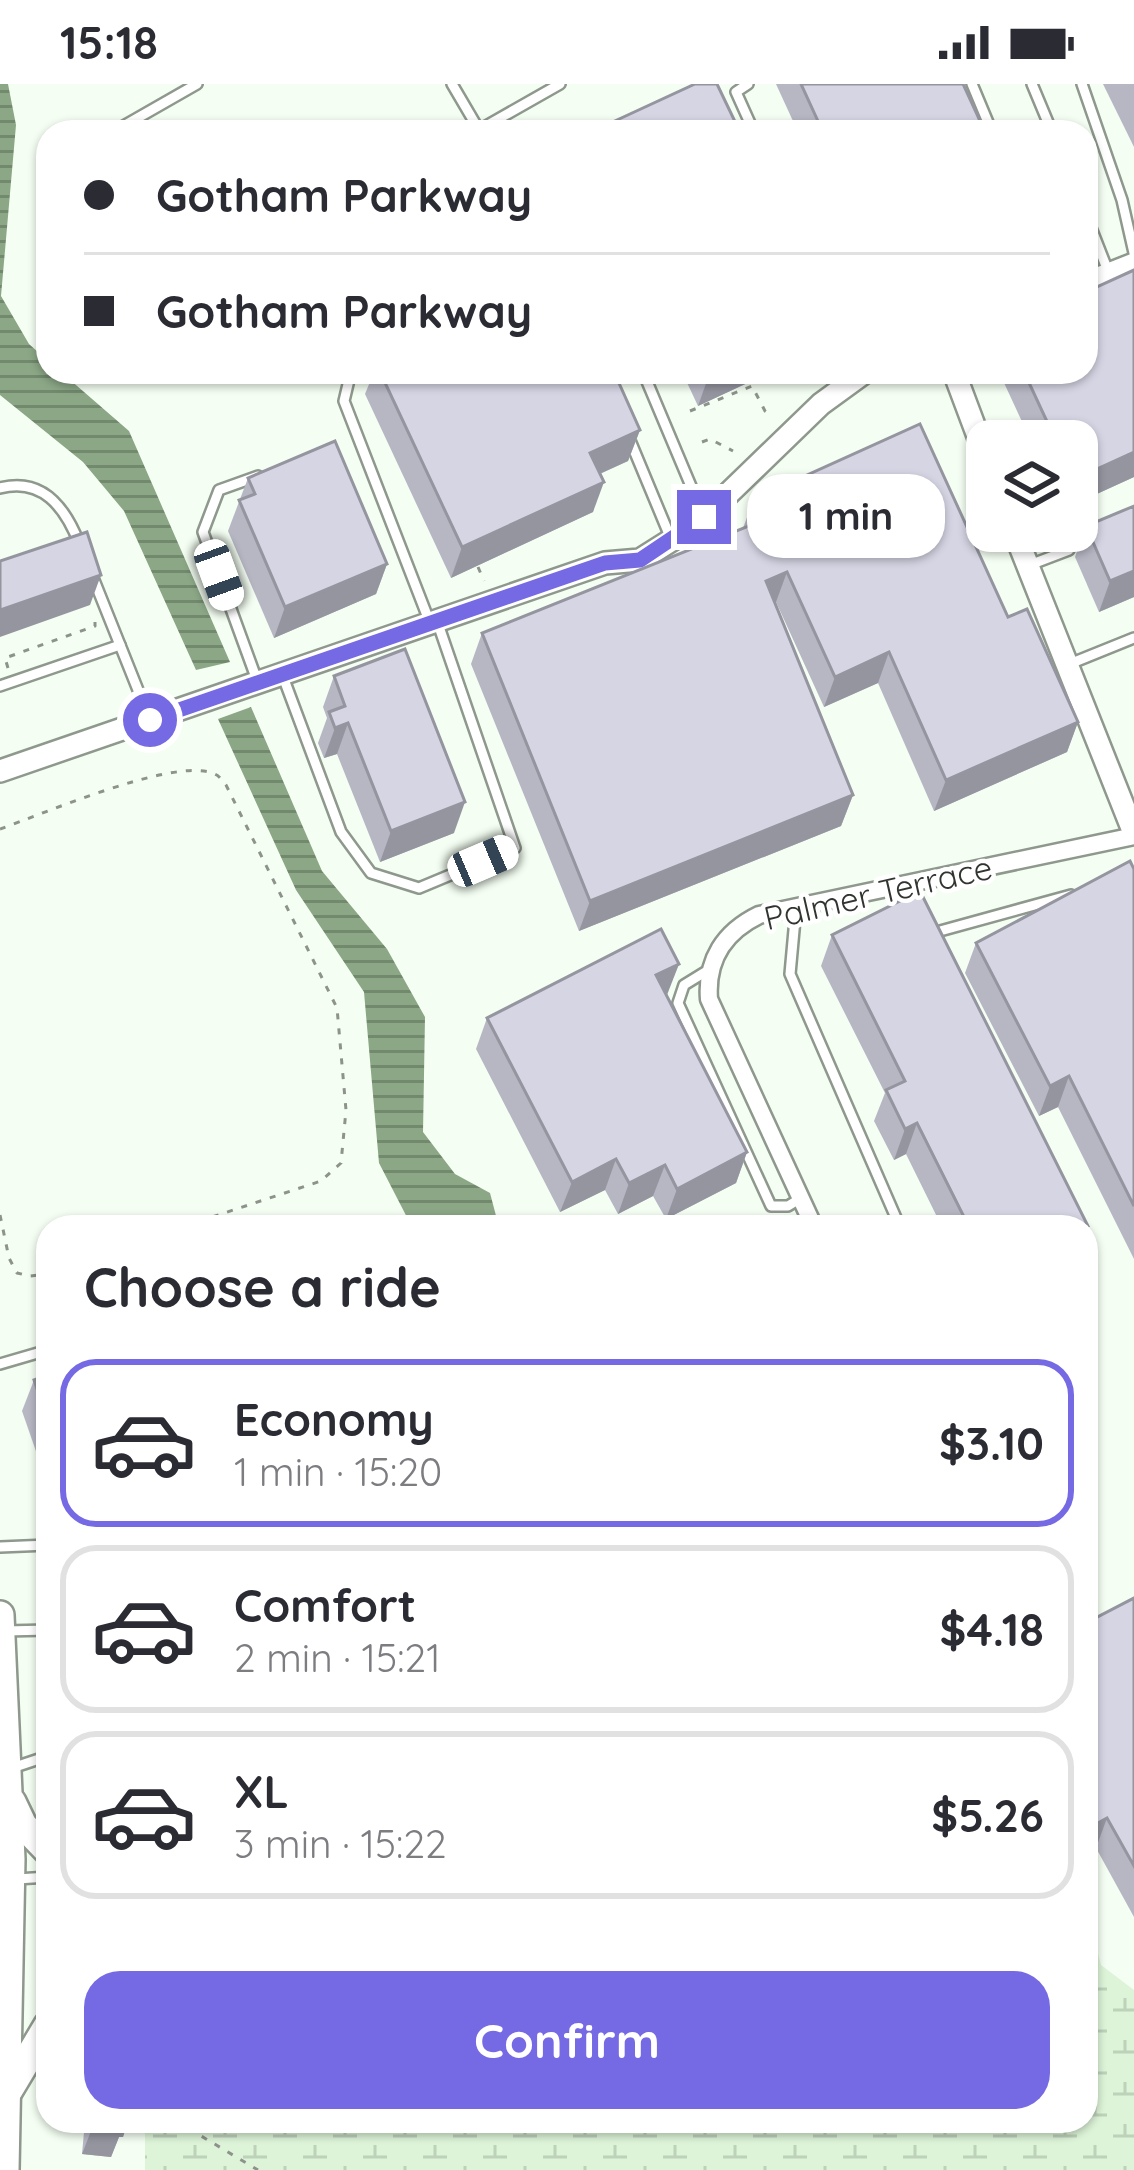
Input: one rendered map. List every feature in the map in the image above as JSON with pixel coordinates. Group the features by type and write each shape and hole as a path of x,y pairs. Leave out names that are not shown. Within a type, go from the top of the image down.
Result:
{"main road":[{"path":"0,1615 10,1798 5,2170"},
{"path":"10,1798 23,1826 36,1839"},
{"path":"7,2093 36,2045"}],"street":[{"path":"1098,278 1134,264"},
{"path":"0,771 605,563 640,560 704,517 821,404 848,384"},
{"path":"958,384 972,420"},
{"path":"1022,552 1134,834"},
{"name":"Palmer Terrace","path":"710,969 717,952 741,924 1134,834"},
{"path":"710,969 710,999 809,1215"}],"lane":[{"path":"134,120 197,84"},
{"path":"452,84 470,120"},
{"path":"495,120 560,84"},
{"path":"748,84 736,92 749,120"},
{"path":"972,84 987,120"},
{"path":"1032,84 1047,120"},
{"path":"1082,84 1094,120"},
{"path":"1098,130 1134,253"},
{"path":"1098,246 1109,274"},
{"path":"282,674 341,832 371,873 419,889 514,848 434,622 344,401 348,384"},
{"path":"648,384 704,517"},
{"path":"626,432 672,542"},
{"path":"258,683 203,532 219,490 265,474"},
{"path":"0,488 28,485 53,499 70,520 81,549"},
{"path":"1027,566 1065,552"},
{"path":"89,568 150,720"},
{"path":"1067,665 1134,638"},
{"path":"0,686 120,645"},
{"path":"940,931 1091,889"},
{"path":"796,908 790,974 895,1215"},
{"path":"710,969 684,985 678,1003 771,1206 788,1206 801,1198"},
{"path":"0,1364 36,1354"},
{"path":"0,1547 36,1546"},
{"path":"2,1631 36,1630"},
{"path":"9,1768 36,1760"},
{"path":"6,1880 36,1878"}],"path":[{"path":"691,411 752,386 772,416"},
{"path":"702,442 710,439 733,451"},
{"path":"478,567 484,583"},
{"path":"6,675 5,658 94,626 95,612"},
{"path":"0,829 141,780 188,771 212,772 226,784 328,984 343,1039 346,1110 341,1163 321,1181 218,1215"},
{"path":"0,1216 17,1273 36,1275"},
{"path":"196,2133 258,2170"}],"green space":[{"path":"1098,1954 1101,1965 1134,1990 1134,2170 145,2170 145,2133 1098,2133"}],"shaded area":[{"path":"0,84 8,84 16,125 1,296 36,350 36,384 75,384 129,431 230,662 196,670 124,511 83,462 0,395"},
{"path":"251,707 322,871 387,949 425,1017 423,1132 455,1174 490,1193 496,1215 406,1215 379,1163 364,992 296,890 218,719"}],"building":[{"path":"695,84 717,84 734,120 617,120"},
{"path":"801,84 963,84 980,120 818,120"},
{"path":"1134,270 1134,452 1098,468 1098,420 1046,420 1030,384 1098,384 1098,286"},
{"path":"386,384 619,384 640,430 590,453 604,482 462,547"},
{"path":"920,424 966,525 966,552 978,552 1008,617 1027,609 1078,722 946,780 889,652 835,677 787,572 766,581 853,795 590,901 482,633 764,520 754,499"},
{"path":"335,441 387,564 285,607 239,500 255,494 248,478"},
{"path":"1134,506 1134,571 1110,581 1097,552 1098,521"},
{"path":"87,532 101,575 0,610 0,561"},
{"path":"405,649 465,802 391,831 348,723 335,728 329,712 345,706 334,676"},
{"path":"1130,861 1134,869 1134,1206 1069,1076 1050,1086 976,943"},
{"path":"920,891 1082,1215 963,1215 917,1123 905,1129 886,1090 905,1081 832,935"},
{"path":"661,929 679,964 656,975 747,1152 677,1189 665,1165 629,1183 616,1159 572,1182 487,1018"},
{"path":"1134,1598 1134,1866 1107,1818 1098,1823 1098,1617"}],"route":[{"path":"150,720 605,563 640,560 704,517"}]}
